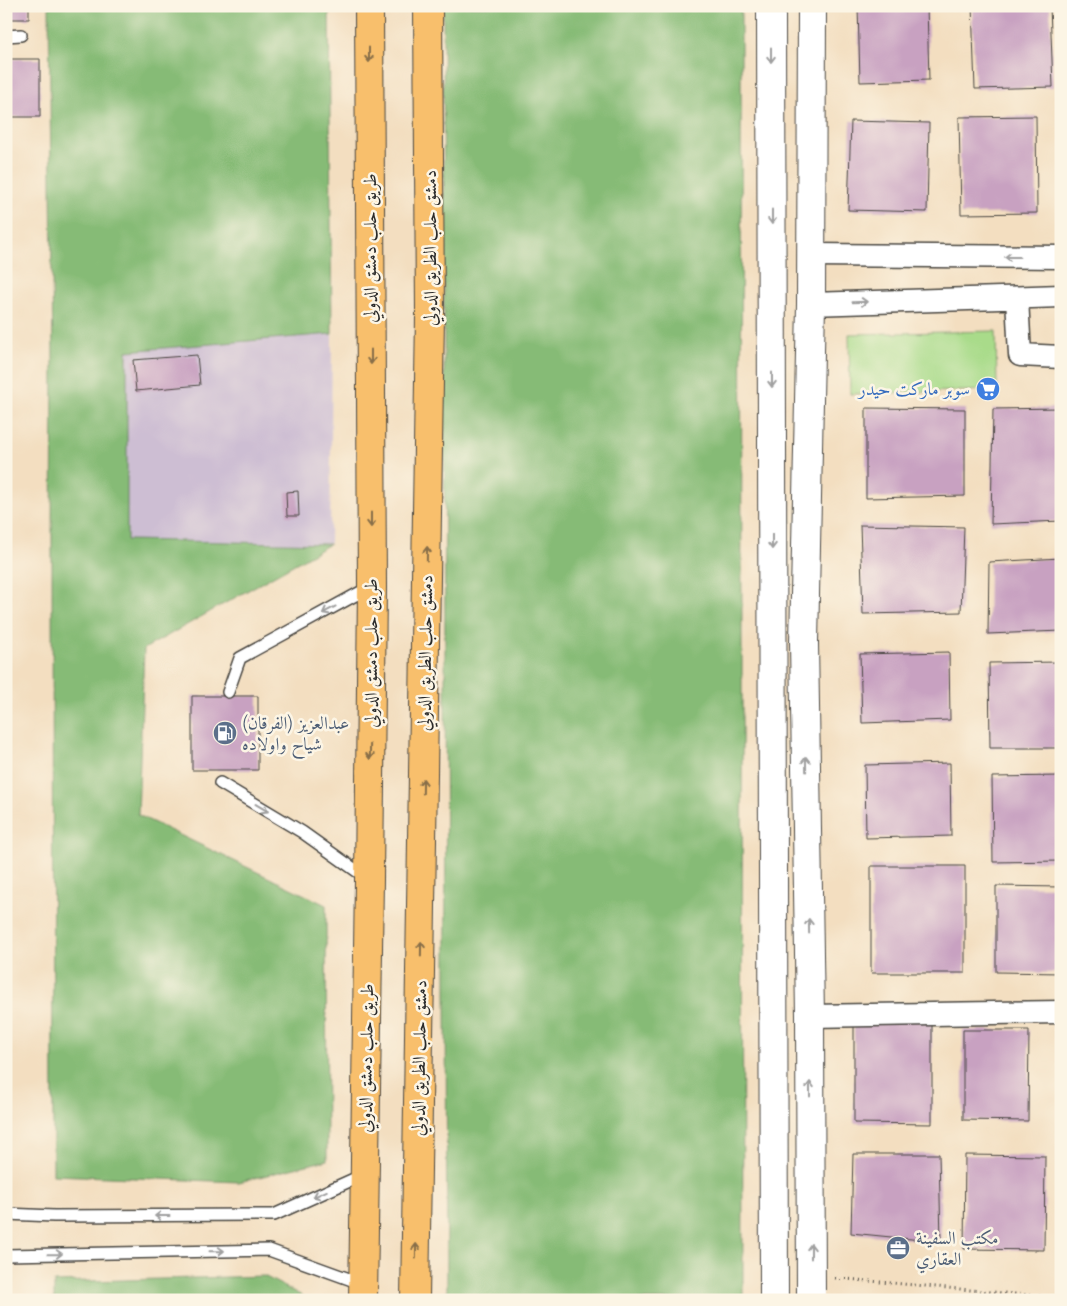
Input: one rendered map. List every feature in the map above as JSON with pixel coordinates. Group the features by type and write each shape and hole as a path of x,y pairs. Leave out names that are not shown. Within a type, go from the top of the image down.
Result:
{"highway":[{"name":"طريق حلب دمشق الدولي","path":"363,1292 372,587 369,6"},
{"name":"دمشق حلب الطريق الدولي","path":"415,1300 430,315 428,6"}],"street":[{"path":"771,6 774,1300"},
{"path":"811,1288 810,1016 804,644 812,255 812,6"},
{"path":"812,255 1061,257"},
{"path":"811,304 1061,296"},
{"path":"1017,298 1020,355 1061,357"},
{"path":"810,1016 1061,1012"}],"lane":[{"path":"6,36 21,35"},
{"path":"228,692 240,658 372,587"},
{"path":"220,783 302,832 369,880"},
{"path":"6,1214 54,1216 274,1215 364,1174"},
{"path":"6,1254 55,1255 269,1250 363,1292"}],"path":[{"path":"811,1288 1061,1298"}],"shaded area":[{"path":"332,334 330,544 127,540 127,351"}],"green space":[{"path":"49,6 329,6 332,334 127,351 127,540 330,544 144,649 138,815 326,905 327,1160 239,1182 53,1175 53,361"},
{"path":"443,6 741,6 743,1300 447,1300"},
{"path":"996,331 997,390 850,394 849,334"},
{"path":"264,1276 310,1300 54,1300 54,1282"}],"building":[{"path":"6,6 29,6 29,19 6,19"},
{"path":"858,6 927,6 929,80 860,82"},
{"path":"972,6 1050,6 1053,87 975,89"},
{"path":"6,59 40,59 40,117 6,117"},
{"path":"1036,116 1037,213 961,214 959,117"},
{"path":"851,121 929,123 927,212 848,210"},
{"path":"197,355 200,385 136,391 133,360"},
{"path":"866,408 965,409 965,496 866,498"},
{"path":"1061,408 1061,521 991,524 993,409"},
{"path":"298,491 299,516 287,516 286,492"},
{"path":"860,525 964,527 961,612 863,614"},
{"path":"1061,558 1061,631 988,634 989,562"},
{"path":"949,652 950,720 862,723 860,654"},
{"path":"1061,662 1061,748 990,748 989,663"},
{"name":"(الفرقان) عبدالعزيز شياح واولاده","path":"192,696 258,696 258,770 192,770"},
{"path":"950,763 951,836 866,838 865,765"},
{"path":"1061,776 1061,861 993,862 992,777"},
{"path":"871,866 965,866 965,973 871,973"},
{"path":"996,886 1061,887 1061,973 996,972"},
{"path":"854,1020 932,1020 932,1124 854,1123"},
{"path":"963,1030 1029,1030 1028,1121 963,1120"},
{"path":"853,1154 939,1154 941,1242 851,1233"},
{"path":"965,1155 1045,1156 1044,1250 964,1249"}],"place":[{"name":"سوبر ماركت حيدر","path":"988,389"},
{"name":"(الفرقان) عبدالعزيز شياح واولاده","path":"225,733"},
{"name":"مكتب السفينة العقاري","path":"898,1248"}]}
